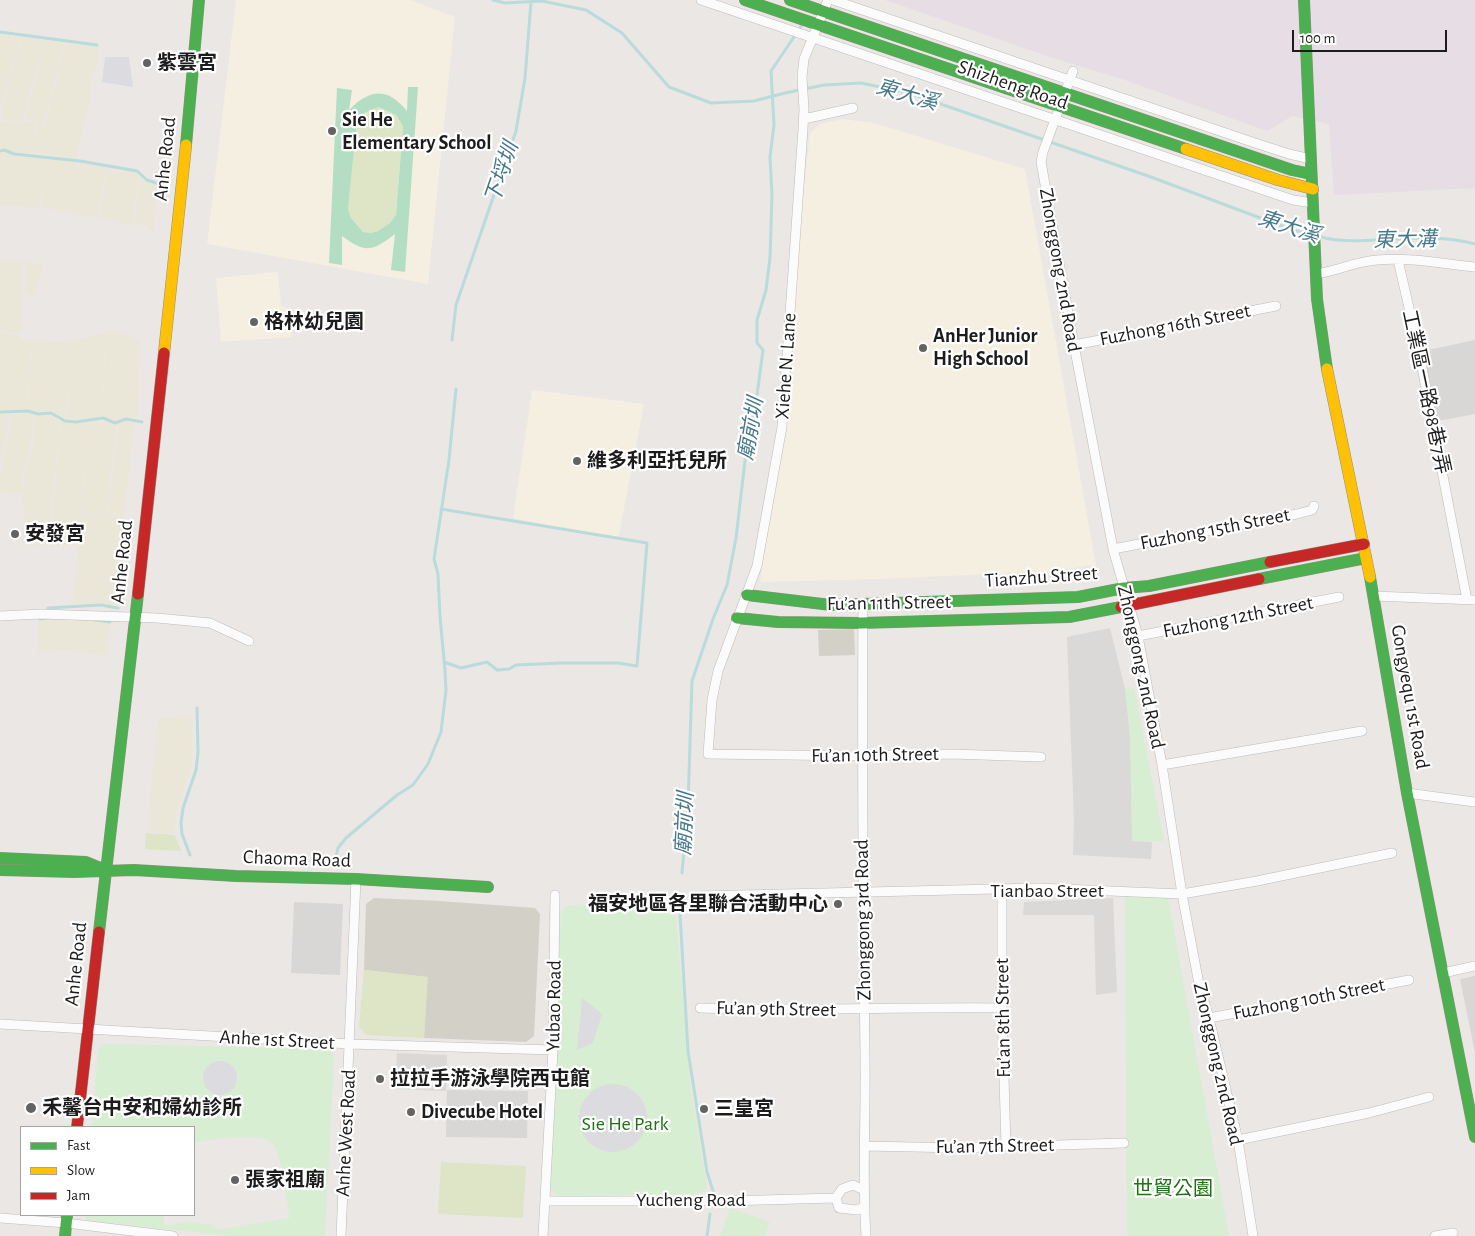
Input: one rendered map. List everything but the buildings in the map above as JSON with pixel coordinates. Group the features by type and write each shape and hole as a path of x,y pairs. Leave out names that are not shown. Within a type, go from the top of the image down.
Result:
{"street":[{"name":"Anhe Road","path":"77,1126 166,344 199,0"},
{"name":"Shizheng Road","path":"701,0 1293,200 1313,203"},
{"name":"Shizheng Road","path":"745,0 1294,186 1313,188"},
{"name":"Shizheng Road","path":"790,0 1292,170 1311,174"},
{"name":"Xiehe N. Lane","path":"708,754 712,700 718,672 757,566 782,427 804,119 802,77 804,59 828,0"},
{"name":"Shizheng Road","path":"833,0 1071,76 1274,149 1310,159"},
{"path":"1304,0 1313,203"},
{"name":"Zhonggong 2nd Road","path":"1071,76 1041,162 1113,548 1138,636 1199,984 1238,1140 1253,1236"},
{"path":"804,119 852,108"},
{"name":"Gongyequ 1st Road","path":"1313,203 1317,299 1327,368 1364,544 1407,792 1475,1137"},
{"path":"1316,268 1331,272 1377,260 1475,267"},
{"name":"工業區一路98巷7弄","path":"1398,260 1471,600"},
{"name":"Fuzhong 16th Street","path":"1074,345 1276,306"},
{"name":"Fuzhong 15th Street","path":"1113,548 1297,514 1312,510 1314,506"},
{"name":"Tianzhu Street","path":"747,595 831,605 1078,597 1124,588 1149,586 1364,544"},
{"path":"1129,606 1366,558"},
{"path":"1374,596 1471,600"},
{"name":"Fuzhong 12th Street","path":"1138,636 1338,598"},
{"name":"Zhonggong 3rd Road","path":"863,604 862,892 866,1146 864,1207 866,1236"},
{"name":"Fu’an 11th Street","path":"738,618 772,623 952,621 1038,616 1069,617 1129,606"},
{"path":"0,616 41,614 135,617 210,623 249,641"},
{"path":"1162,765 1362,731"},
{"name":"Fu’an 10th Street","path":"708,754 862,756 951,754 1042,757"},
{"path":"1407,792 1475,802"},
{"name":"Tianbao Street","path":"698,896 1038,888 1182,894 1392,853"},
{"name":"Chaoma Road","path":"0,858 86,862 106,870"},
{"name":"Chaoma Road","path":"0,870 74,872 134,870 236,876 356,879 488,887"},
{"name":"Anhe West Road","path":"341,1236 356,879"},
{"name":"Fu’an 8th Street","path":"1002,890 1002,1008 1006,1147"},
{"name":"Yubao Road","path":"543,1236 553,1050 555,895"},
{"path":"1443,973 1475,966"},
{"name":"Fuzhong 10th Street","path":"1209,1018 1409,980"},
{"name":"Fu’an 9th Street","path":"700,1008 864,1010 933,1007 1002,1008"},
{"name":"Anhe 1st Street","path":"0,1024 350,1044 553,1050"},
{"path":"1238,1140 1369,1113 1429,1097"},
{"name":"Fu’an 7th Street","path":"866,1146 960,1148 1124,1143"},
{"name":"Yucheng Road","path":"546,1201 725,1201 836,1198 842,1189 853,1186 864,1190"},
{"path":"836,1198 839,1208 857,1210 864,1207"},
{"path":"0,1218 66,1219 173,1236"},
{"path":"65,1236 66,1219"},
{"path":"1435,1236 1453,1233"}],"shaded area":[{"name":"Sie He Elementary School","path":"236,0 411,0 455,17 428,284 207,244"},
{"path":"885,0 1475,0 1475,188 1334,195 1329,124 1292,116 1267,131 1125,80 1053,58"},
{"path":"0,34 22,37 0,107"},
{"path":"23,37 45,40 22,122 2,119 1,110"},
{"path":"46,40 65,43 43,126 33,120 25,120"},
{"path":"66,44 99,47 96,70 91,75 89,104 76,159 33,152 11,153 5,149 0,150 0,122 3,121 34,122 34,151 37,124 44,128"},
{"path":"105,57 129,57 133,87 102,82"},
{"name":"AnHer Junior High School","path":"842,119 874,123 1025,169 1096,565 1051,571 883,579 760,582 782,428 795,268 810,133 820,124"},
{"path":"5,152 13,156 39,156 46,160 47,158 77,161 76,167 79,167 80,163 106,167 98,218 73,213 74,206 72,213 41,207 45,167 39,208 0,205 0,153"},
{"path":"107,168 113,171 133,171 139,176 132,225 100,218"},
{"path":"140,177 147,182 157,185 154,231 144,225 134,224"},
{"path":"0,260 23,262 22,325 19,334 0,330"},
{"path":"25,262 43,264 35,296 25,293"},
{"name":"格林幼兒園","path":"278,272 281,306 286,307 292,337 221,342 216,278"},
{"path":"108,331 124,334 140,342 137,418 125,417 115,421 103,417 106,333"},
{"path":"0,332 21,336 21,339 32,341 26,410 0,411"},
{"path":"105,333 102,417 76,420 67,418 70,369 65,418 51,410 38,413 27,409 33,342 36,340 62,342 71,340 71,354 73,340"},
{"path":"1475,340 1475,414 1438,421 1423,351"},
{"name":"維多利亞托兒所","path":"532,390 644,404 618,540 513,518"},
{"path":"0,413 10,413 0,467"},
{"path":"28,413 33,415 31,443 23,473 23,494 0,492 0,478 12,415"},
{"path":"34,415 50,415 60,420 48,545 28,545 22,497 24,495 25,473 33,446"},
{"path":"61,420 75,424 88,422 79,537 82,513 124,517 114,607 101,605 107,530 100,605 72,606 78,546 50,545"},
{"path":"103,421 116,425 107,514 82,512 89,422"},
{"path":"126,421 134,424 124,516 108,515 118,424"},
{"path":"85,618 110,622 107,656 67,650 38,652 38,621 41,619"},
{"path":"1110,628 1125,689 1130,738 1132,841 1152,842 1151,859 1073,855 1074,821 1067,637"},
{"path":"854,629 855,655 819,656 818,630"},
{"path":"191,716 192,766 179,804 174,834 147,831 158,719"},
{"path":"374,898 535,908 540,914 534,1036 526,1042 424,1038 427,977 364,970 366,904"},
{"path":"1113,898 1117,992 1096,995 1094,915 1023,915 1024,902"},
{"path":"294,902 343,904 340,975 291,973"},
{"path":"1475,976 1475,1053 1460,979"},
{"path":"582,998 602,1014 593,1043 577,1050"},
{"path":"397,1053 447,1055 446,1091 395,1089"},
{"path":"220,1061 232,1066 237,1078 232,1090 220,1095 208,1090 203,1078 208,1066"},
{"path":"613,1084 626,1087 637,1094 644,1105 647,1118 644,1131 637,1142 626,1149 613,1152 600,1149 589,1142 582,1131 579,1118 582,1105 589,1094 600,1087"},
{"path":"447,1090 528,1091 527,1138 446,1137"}],"green space":[{"path":"408,87 418,87 405,272 391,270 395,234 380,244 368,248 363,248 350,242 342,236 342,265 329,263 337,88 352,90 349,110 364,98 378,94 392,98 407,111","holes":["379,107 396,115 403,126 396,215 390,223 378,231 371,233 363,232 351,218 348,209 357,121 364,113"]},
{"path":"379,107 396,115 403,126 396,215 390,223 371,233 363,232 351,218 348,209 357,121 364,113"},
{"path":"1134,688 1164,841 1132,841 1125,689"},
{"path":"146,833 175,835 181,851 145,849"},
{"name":"世貿公園","path":"1162,893 1168,898 1229,1236 1127,1236 1125,896"},
{"name":"Sie He Park","path":"670,901 675,906 690,1083 707,1188 700,1194 558,1196 550,1188 561,912 568,906"},
{"path":"364,970 428,977 424,1038 366,1035 359,1027"},
{"path":"101,1045 326,1049 331,1051 334,1057 325,1236 232,1236 86,1219 85,1216 163,1216 165,1226 188,1222 215,1225 216,1230 290,1218 279,1157 273,1144 266,1140 235,1137 195,1142 195,1126 92,1126 98,1051"},
{"path":"441,1162 526,1166 523,1218 438,1214"},
{"path":"730,1208 770,1222 765,1236 721,1236"}],"waterway":[{"name":"東大溪","path":"493,0 505,3 542,1 586,10 622,33 669,87 711,103 754,101 824,85 861,83 909,93 1311,235"},
{"name":"下埒圳","path":"452,340 456,305 516,131 525,78 531,2"},
{"name":"廟前圳","path":"682,873 688,805 692,681 713,619 727,585 736,538 750,418 754,418 763,350 757,343 757,320 766,290 770,258 772,195 770,157 774,125 771,71 802,25"},
{"path":"0,32 97,45"},
{"path":"0,151 80,161 137,171 147,180 159,184"},
{"name":"東大溝","path":"1317,236 1353,241 1438,238 1475,244"},
{"path":"335,861 338,848 346,838 397,795 413,785 428,764 441,732 446,690 438,574 434,559 449,460 456,389"},
{"path":"0,412 28,411 38,414 51,413 65,421 76,422 103,418 115,423 126,419 142,422"},
{"path":"441,509 647,543 637,666 618,663 561,663 516,665 509,669 497,670 487,662 461,668 444,662"},
{"path":"48,608 101,605 118,608"},
{"path":"40,619 47,618"},
{"path":"95,620 110,622"},
{"path":"190,855 182,834 181,823 183,808 196,770 198,752 197,708"},
{"path":"685,903 680,914 688,1051 707,1172 714,1194"},
{"path":"707,1236 710,1214"}],"traffic: fast":[{"path":"186,145 199,0"},
{"path":"745,0 1186,149"},
{"path":"790,0 1292,170 1311,174"},
{"path":"1304,0 1317,299 1327,369"},
{"path":"1259,579 1366,558"},
{"path":"747,595 831,605 1078,597 1124,588 1149,586 1270,562"},
{"path":"1370,577 1407,793 1475,1137"},
{"path":"99,932 138,594"},
{"path":"737,618 778,622 861,623 1069,617 1121,607"},
{"path":"0,858 86,862 103,869"},
{"path":"0,870 74,872 134,870 236,876 356,879 488,887"},
{"path":"65,1236 67,1216"}],"traffic: slow":[{"path":"164,353 186,145"},
{"path":"1186,149 1278,180 1313,189"},
{"path":"1327,369 1370,577"}],"traffic: jam":[{"path":"138,594 164,353"},
{"path":"1270,562 1364,544"},
{"path":"1121,607 1259,579"},
{"path":"77,1126 99,932"}],"place":[{"name":"紫雲宮","path":"147,63"},
{"name":"Sie He Elementary School","path":"332,131"},
{"name":"格林幼兒園","path":"254,322"},
{"name":"AnHer Junior High School","path":"923,348"},
{"name":"維多利亞托兒所","path":"577,461"},
{"name":"安發宮","path":"15,534"},
{"name":"福安地區各里聯合活動中心","path":"838,904"},
{"name":"拉拉手游泳學院西屯館","path":"380,1079"},
{"name":"禾馨台中安和婦幼診所","path":"31,1108"},
{"name":"三皇宮","path":"704,1109"},
{"name":"Divecube Hotel","path":"411,1112"},
{"name":"張家祖廟","path":"235,1180"}]}
